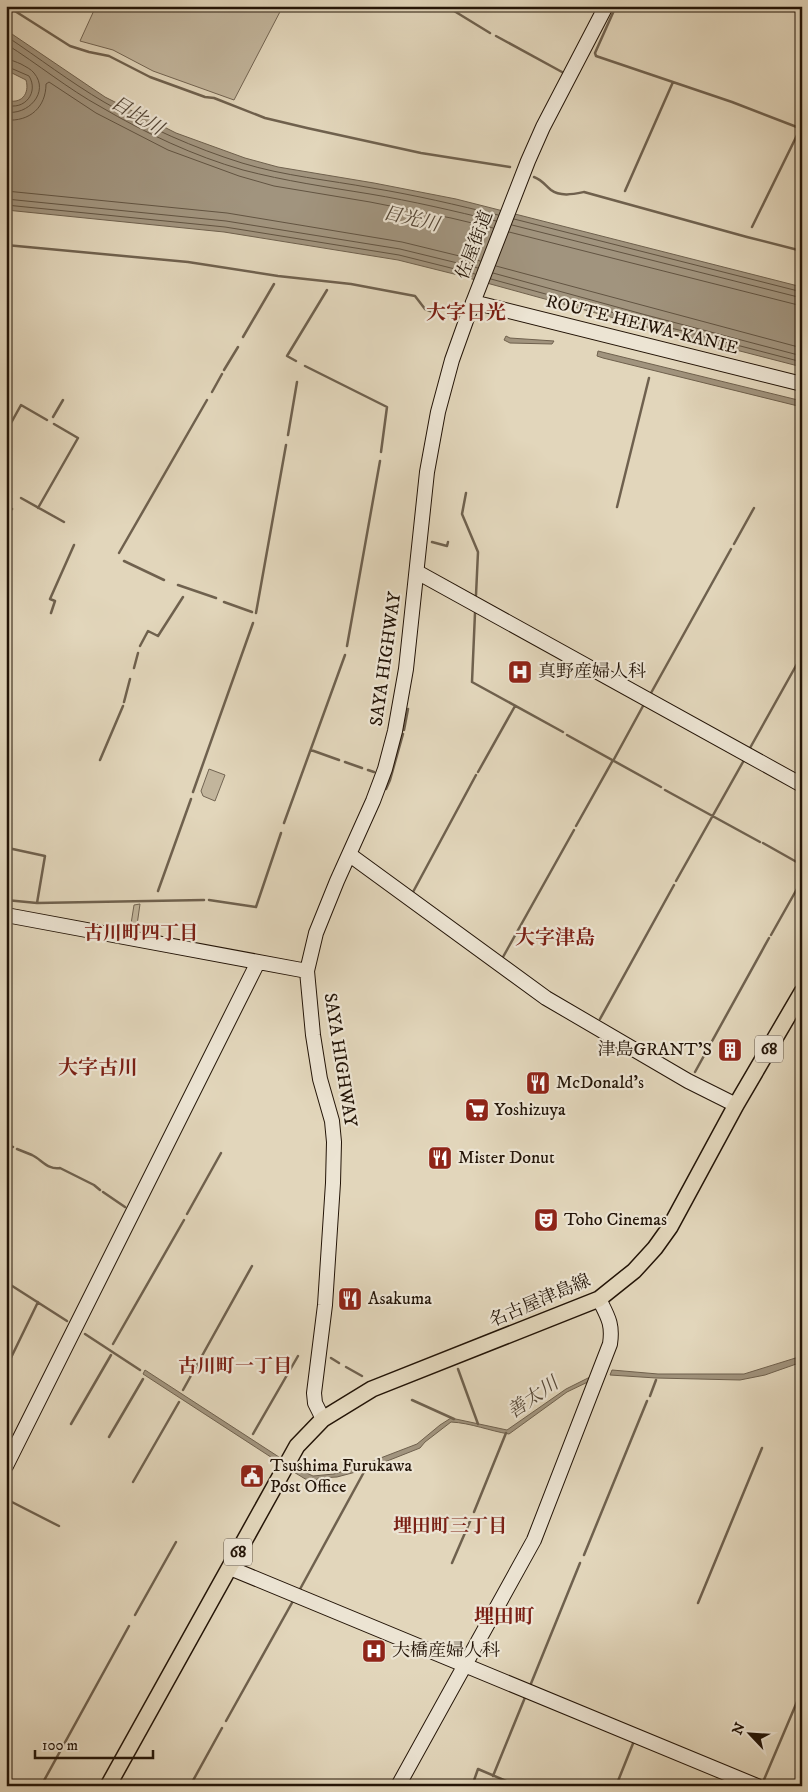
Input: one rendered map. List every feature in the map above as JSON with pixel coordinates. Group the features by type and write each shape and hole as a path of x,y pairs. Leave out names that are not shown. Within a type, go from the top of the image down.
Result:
{"main road":[{"name":"名古屋津島線","path":"324,1419 372,1389 599,1299 634,1271 665,1236 736,1106 802,992"},
{"name":"68","path":"108,1786 297,1446 324,1419"}],"street":[{"name":"佐屋街道","path":"417,572 427,472 438,412 452,360 511,204 543,128 606,6"},
{"name":"ROUTE HEIWA-KANIE","path":"475,297 802,384"},
{"path":"417,572 802,785"},
{"name":"SAYA HIGHWAY","path":"324,1419 315,1403 314,1393 325,1305 334,1142 332,1121 320,1079 313,1034 307,971 320,924 385,769 395,731 406,669 417,572"},
{"path":"350,855 546,998 688,1081 736,1106"},
{"path":"6,915 307,971"},
{"path":"6,1466 258,962"},
{"path":"398,1786 534,1540 610,1344 611,1323 599,1299"},
{"path":"230,1568 758,1786"}],"shaded area":[{"path":"96,6 283,6 234,100 153,71 113,50 80,41"},
{"path":"209,769 225,775 215,801 203,796 201,791"},
{"path":"140,904 137,925 131,924 134,905"}],"water":[{"path":"6,30 105,97 176,133 245,158 278,167 456,199 802,287 802,367 398,260 224,232 6,210 6,100 20,100 27,90 27,85 26,80 6,70"},
{"path":"506,336 510,338 554,341 552,344 510,343 504,340"},
{"path":"598,351 802,401 802,407 603,358 597,356"},
{"path":"802,1356 802,1362 765,1375 740,1380 610,1375 612,1370 658,1374 744,1374"},
{"path":"145,1370 282,1459 280,1463 143,1374"},
{"path":"594,1375 592,1380 567,1392 509,1434 451,1422 420,1448 367,1469 337,1477 319,1478 312,1483 292,1471 294,1467 313,1476 334,1474 365,1464 417,1444 451,1418 507,1430 566,1389"}],"waterway":[{"path":"7,6 70,46 109,56 150,77 205,97 214,98 265,118 421,153 510,167"},
{"path":"446,6 490,33"},
{"path":"616,6 595,53 596,56 732,102 802,129"},
{"path":"496,36 562,72"},
{"path":"625,191 673,82"},
{"path":"752,227 802,125"},
{"path":"534,177 559,194 584,192 802,251"},
{"path":"6,245 188,262 278,276 351,284 415,296 425,309 438,314"},
{"path":"243,337 274,284"},
{"path":"296,361 287,356 327,290"},
{"path":"224,370 238,347"},
{"path":"305,366 387,407 381,452"},
{"path":"212,392 222,374"},
{"path":"617,507 649,378"},
{"path":"288,435 297,382"},
{"path":"53,417 63,400"},
{"path":"119,553 207,400"},
{"path":"6,432 21,405 47,420"},
{"path":"38,508 78,438 54,424"},
{"path":"256,613 286,445"},
{"path":"347,646 380,461"},
{"path":"466,493 462,514 478,552 476,595"},
{"path":"21,498 64,522"},
{"path":"734,544 754,508"},
{"path":"6,516 12,509"},
{"path":"432,542 447,546 448,542"},
{"path":"51,613 55,601 50,599 74,545"},
{"path":"651,693 731,549"},
{"path":"124,561 164,580"},
{"path":"178,585 216,598"},
{"path":"140,646 148,631 158,636 183,597"},
{"path":"224,602 252,612"},
{"path":"475,613 472,682 563,732"},
{"path":"193,792 253,623"},
{"path":"134,668 138,653"},
{"path":"284,823 345,655"},
{"path":"750,748 802,655"},
{"path":"124,702 130,679"},
{"path":"100,760 123,706"},
{"path":"478,772 515,706"},
{"path":"613,761 643,706"},
{"path":"404,730 408,709"},
{"path":"386,789 403,734"},
{"path":"567,735 661,787"},
{"path":"311,750 339,760"},
{"path":"576,826 613,760"},
{"path":"345,762 362,768"},
{"path":"676,881 743,762"},
{"path":"368,770 374,772"},
{"path":"413,892 476,775"},
{"path":"665,790 760,842"},
{"path":"158,891 191,799"},
{"path":"503,957 574,830"},
{"path":"209,900 256,907 281,833"},
{"path":"763,843 802,865"},
{"path":"8,848 45,856 37,903"},
{"path":"771,935 802,880"},
{"path":"600,1019 674,885"},
{"path":"6,900 37,903 204,900"},
{"path":"695,1072 769,938"},
{"path":"6,1145 13,1147"},
{"path":"17,1149 32,1155 52,1168 60,1168 100,1190"},
{"path":"187,1214 221,1153"},
{"path":"103,1192 125,1207"},
{"path":"113,1344 184,1220"},
{"path":"183,1390 252,1266"},
{"name":"善太川","path":"6,1282 67,1321"},
{"path":"6,1368 38,1302"},
{"name":"善太川","path":"85,1334 140,1370"},
{"path":"71,1424 111,1355"},
{"path":"253,1434 298,1356"},
{"path":"331,1358 339,1363"},
{"path":"346,1367 362,1376"},
{"path":"458,1369 478,1424"},
{"path":"109,1437 143,1379"},
{"path":"650,1396 656,1380"},
{"path":"412,1400 454,1419"},
{"path":"584,1555 647,1401"},
{"path":"133,1482 179,1402"},
{"path":"474,1512 506,1433"},
{"path":"698,1603 762,1448"},
{"path":"299,1591 366,1467"},
{"path":"6,1499 59,1526"},
{"path":"452,1563 471,1519"},
{"path":"135,1615 176,1542"},
{"path":"530,1686 580,1563"},
{"path":"226,1721 293,1601"},
{"path":"41,1786 129,1626"},
{"path":"763,1782 802,1690"},
{"path":"493,1776 526,1695"},
{"path":"190,1786 222,1728"},
{"path":"616,1786 634,1741"},
{"path":"472,1786 478,1769 518,1786"}],"place":[{"name":"真野産婦人科","path":"520,672"},
{"name":"津島GRANT'S","path":"730,1050"},
{"name":"McDonald's","path":"538,1083"},
{"name":"Yoshizuya","path":"477,1110"},
{"name":"Mister Donut","path":"440,1158"},
{"name":"Toho Cinemas","path":"546,1220"},
{"name":"Asakuma","path":"350,1299"},
{"name":"Tsushima Furukawa Post Office","path":"252,1476"},
{"name":"大橋産婦人科","path":"374,1651"}],"district":[{"name":"大字日光","path":"466,313"},
{"name":"古川町四丁目","path":"141,933"},
{"name":"大字津島","path":"555,938"},
{"name":"大字古川","path":"98,1068"},
{"name":"古川町一丁目","path":"235,1366"},
{"name":"埋田町三丁目","path":"450,1526"},
{"name":"埋田町","path":"504,1617"}],"water label":[{"name":"目比川","path":"137,116"},
{"name":"日光川","path":"411,219"}]}
